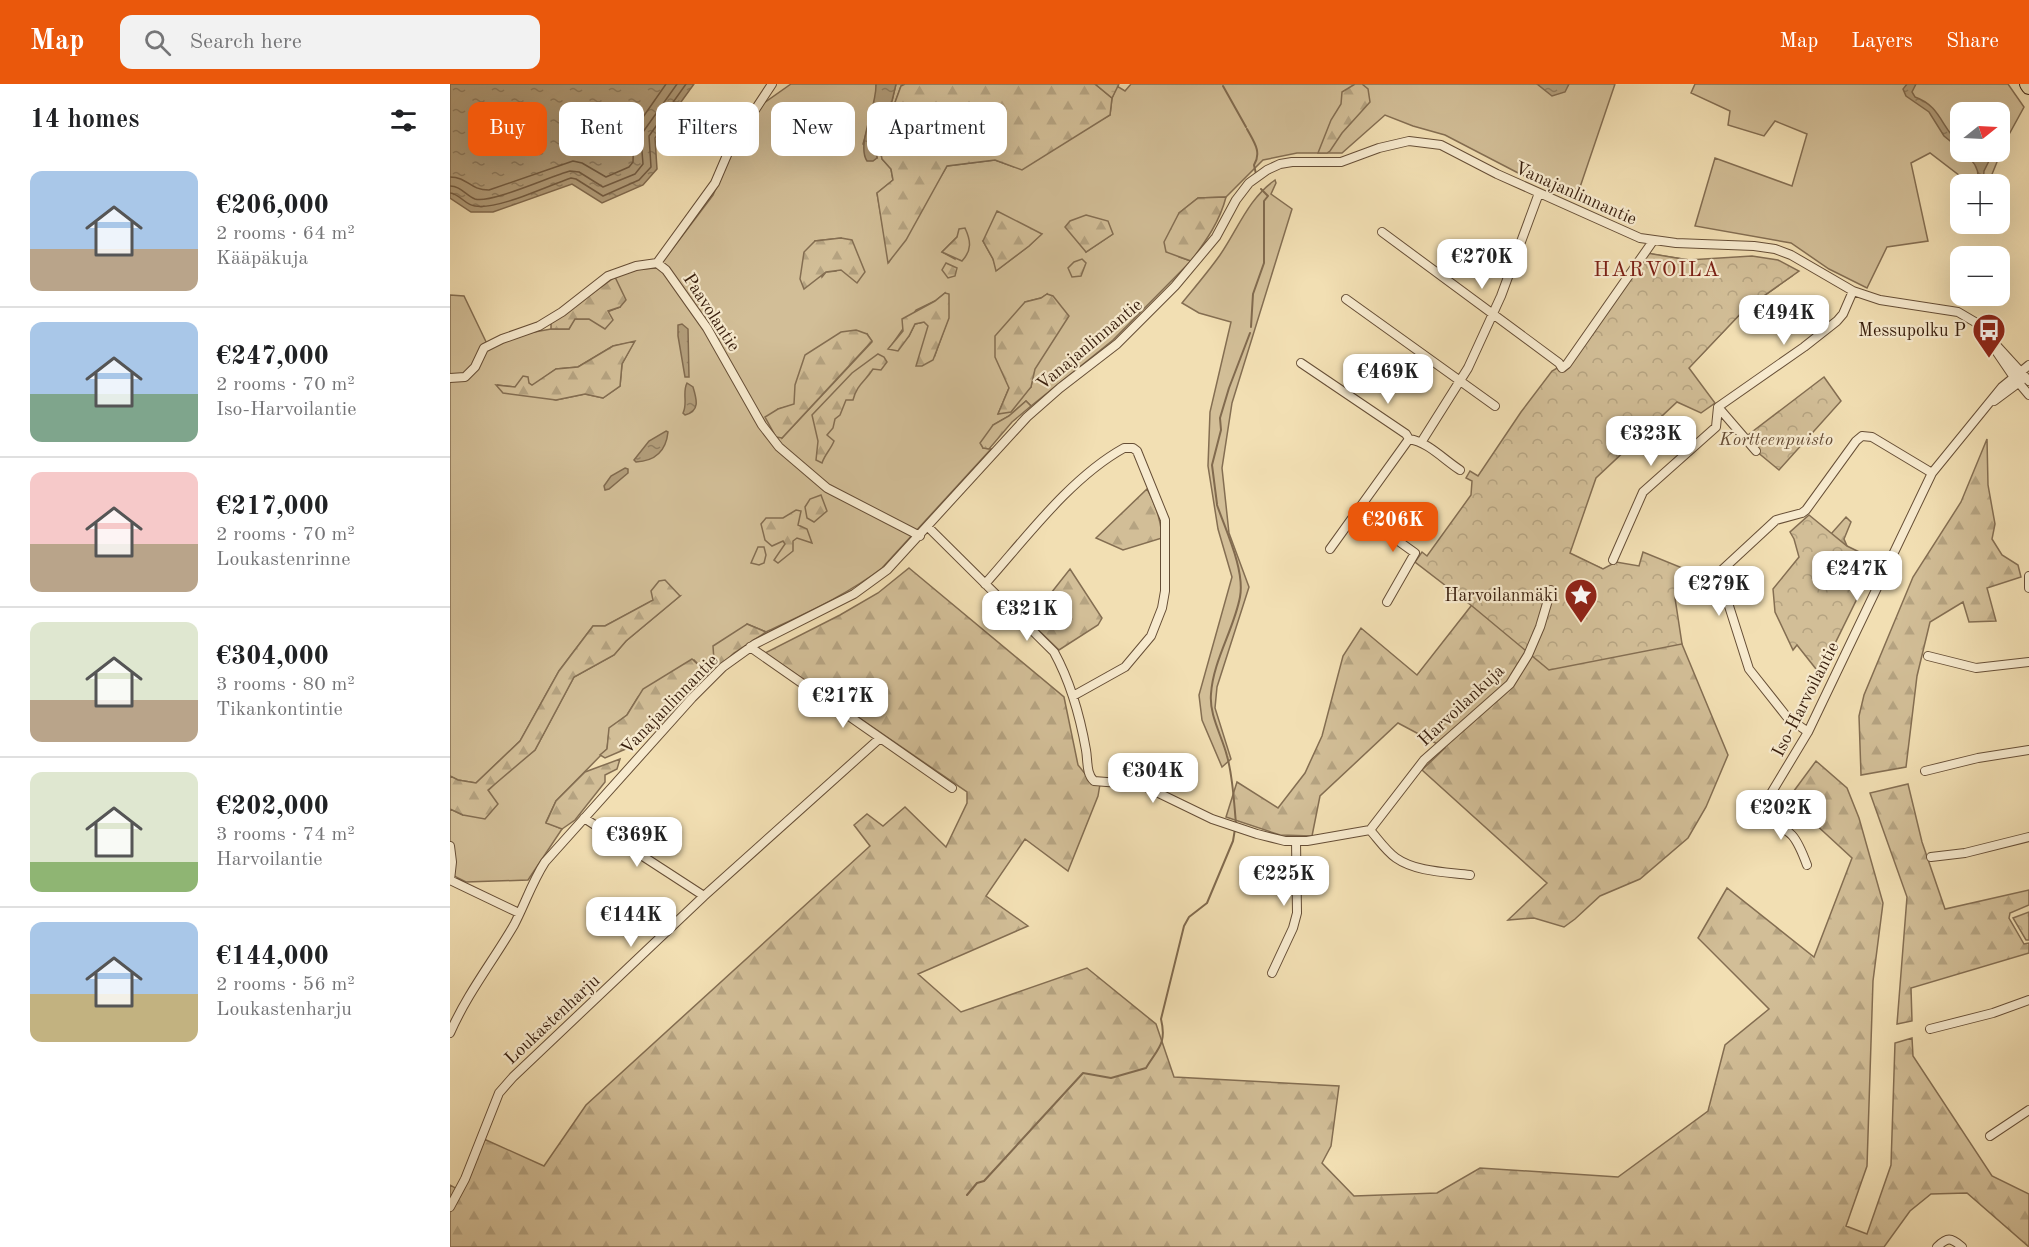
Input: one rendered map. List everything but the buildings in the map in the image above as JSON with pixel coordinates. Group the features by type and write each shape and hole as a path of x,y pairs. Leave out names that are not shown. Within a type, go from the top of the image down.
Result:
{"street":[{"path":"450,378 465,377 475,367 484,348 539,326 555,317 608,276 636,266 657,263 715,183 730,148 772,84"},
{"name":"Vanajanlinnantie","path":"450,1033 469,996 515,923 536,876 545,862 692,698 723,668 750,647 778,630 854,594 887,570 1027,417 1117,344 1176,286 1216,237 1236,200 1249,183 1280,164 1341,162 1397,143 1419,141 1441,145 1497,174 1626,233 1653,241 1775,249 1791,255 1853,291 1880,300 1958,312 1974,322 2026,376"},
{"path":"1422,441 1460,381 1493,313 1539,193"},
{"path":"1382,232 1493,313 1559,363 1562,368 1568,364 1653,241"},
{"name":"Paavolantie","path":"657,263 666,270 707,328 762,425 779,447 827,488 920,536"},
{"path":"1613,560 1643,492 1716,427 1718,407 1804,348 1837,321 1843,314 1853,291"},
{"path":"1346,299 1495,406"},
{"name":"Vanajanlinnantie","path":"1989,339 2016,380 2029,394"},
{"path":"1301,363 1373,410 1406,434 1409,439 1422,441 1460,470"},
{"name":"Iso-Harvoilantie","path":"1807,865 1798,840 1789,831 1758,815 1808,732 1932,473 1983,409 2016,380 2026,376 2029,366"},
{"path":"1718,407 1756,451"},
{"path":"1808,732 1787,717 1749,669 1722,584 1720,575 1722,570 1776,520 1806,510 1862,436 1872,437 1932,473"},
{"path":"1330,549 1409,439"},
{"path":"985,584 1080,480 1124,448 1133,448 1137,451 1165,520 1165,591 1161,608 1151,636 1125,668 1073,696"},
{"path":"1358,512 1415,553 1387,602"},
{"path":"928,527 1054,652 1073,696 1090,777 1099,782 1146,787 1225,824 1286,841 1370,830 1395,857 1405,862 1436,871 1470,875"},
{"path":"2029,576 2029,588"},
{"name":"Harvoilankuja","path":"1370,830 1424,760 1510,684 1528,655 1540,627 1551,590"},
{"path":"750,647 952,788"},
{"path":"1928,656 1976,668 2029,662"},
{"name":"Loukastenharju","path":"450,1207 465,1179 499,1093 704,896 879,739"},
{"path":"1925,771 1978,758 2029,750"},
{"path":"584,818 704,896"},
{"path":"1931,857 1965,853 2029,837"},
{"path":"1272,973 1293,928 1297,913 1296,841"},
{"path":"450,846 452,862 450,880 519,913"},
{"path":"1930,1029 1993,1013 2029,1000"},
{"path":"1990,1136 2029,1110"},
{"path":"1936,1247 1949,1238 1962,1247"}],"green space":[{"path":"791,84 876,84 875,102 867,102 867,130 863,144 867,148 867,156 881,156 891,169 893,180 877,193 889,262 947,166 995,160 1014,167 1110,115 1112,98 1117,86 1125,91 1131,84 1615,84 1576,199 1522,175 1445,135 1385,115 1342,153 1297,153 1263,160 1226,197 1198,198 1179,213 1179,257 1191,261 1113,340 1031,406 1026,401 1009,416 993,425 983,448 991,449 882,568 869,578 811,611 766,632 747,624 720,666 709,675 694,660 638,697 627,715 609,732 607,749 556,801 546,822 562,829 528,880 466,882 450,874 450,809 463,815 506,773 535,750 574,677 614,655 626,641 680,596 654,600 605,626 593,626 559,671 520,741 476,783 450,776 450,295 464,296 489,348 506,337 551,329 569,329 574,319 589,319 620,307 615,277 639,269 658,268 713,195 730,156 759,156 759,108","holes":["1041,234 997,270 983,241","1113,234 1086,252 1080,237","957,237 955,259 942,252","841,238 836,271 826,272 822,277 815,241","945,293 948,319 935,355 928,325 924,322 915,324 909,336 889,349 916,310 935,301","1047,294 1031,387 998,414 1009,388 1025,302","867,334 872,342 782,438 778,409 794,405","634,342 622,364 620,386 603,398 585,394 556,400 497,385 515,387 529,383 532,386 556,369 578,367 613,346"]},
{"path":"896,84 905,84 901,86 895,102 891,102"},
{"path":"905,84 1095,84 1112,98 1110,115 1022,170 995,160 947,166 906,240 888,263 877,193 893,180 891,169 881,156 1007,156 1007,102 895,102 901,86"},
{"path":"1095,84 1119,84 1112,98"},
{"path":"1355,84 1362,84 1368,89 1370,102 1342,133 1330,151 1318,153 1331,120 1341,104 1342,92"},
{"path":"1695,84 2008,84 2024,107 2010,133 2010,102 1950,102 1950,162 1997,162 1992,174 1958,174 1930,153 1911,163 1928,241 1887,247 1867,288 1829,269 1791,243 1695,226 1715,158 1792,186 1807,134 1775,121 1764,136 1728,125 1730,111 1691,93"},
{"path":"1275,180 1271,194 1292,209 1232,403 1222,468 1229,533 1249,587 1217,687 1215,708 1231,759 1222,767 1202,720 1199,695 1232,577 1218,529 1208,466 1210,412 1231,322 1199,313 1182,303 1220,255 1250,205"},
{"path":"1226,197 1216,223 1191,261 1166,252 1164,242 1179,213 1198,198"},
{"path":"997,211 1042,234 996,271 993,259 983,241"},
{"path":"1086,215 1108,221 1113,234 1086,252 1065,227 1070,221"},
{"path":"965,228 970,245 962,261 942,252 957,237 959,229"},
{"path":"841,238 852,240 865,272 857,283 841,270 826,272 804,289 800,279 804,252 815,241"},
{"path":"1647,253 1688,260 1752,256 1778,260 1799,271 1744,310 1689,368 1715,403 1701,413 1677,402 1596,478 1570,553 1603,569 1616,562 1639,566 1643,552 1687,570 1713,571 1717,583 1675,598 1682,644 1549,670 1415,562 1422,552 1427,556 1471,495 1472,481 1466,478 1470,471 1478,476 1552,371 1559,367 1562,371"},
{"path":"1651,254 1792,276 1744,310 1591,470 1561,550 1662,596 1728,755 1706,807 1688,838 1640,879 1600,896 1564,927 1534,918 1508,920 1547,883 1422,770 1445,748 1398,723 1320,796 1312,836 1280,835 1226,817 1237,782 1278,808 1305,773 1322,736 1343,656 1361,628 1417,675 1471,606"},
{"path":"1082,259 1086,263 1081,276 1072,277 1068,268 1074,262"},
{"path":"946,263 957,268 955,276 948,278 942,270"},
{"path":"615,277 626,300 620,307 608,311 613,320 605,329 589,319 575,319 569,329 551,329 551,323"},
{"path":"945,293 949,294 949,318 933,360 922,366 916,366 928,326 924,322 915,324 898,351 888,349 903,331 902,319"},
{"path":"1047,294 1053,296 1069,316 1035,369 1031,387 1011,412 998,414 1009,388 995,357 995,336 1025,302"},
{"path":"856,330 867,334 872,341 782,438 776,437 765,417 778,409 794,404 795,385 805,355 841,332"},
{"path":"635,341 622,364 620,386 603,398 585,394 556,400 503,393 496,385 515,387 523,376 528,377 532,385 556,369 578,367 613,346"},
{"path":"878,354 887,362 881,370 873,369 859,387 853,400 846,400 840,415 835,419 833,428 827,435 834,441 833,444 822,463 816,460 818,441 812,415 852,373"},
{"name":"Kortteenpuisto","path":"1824,377 1841,401 1779,470 1744,438"},
{"path":"1026,401 1031,406 1012,422 989,449 983,448 980,443 993,425 1009,416"},
{"path":"1987,439 1988,485 1995,524 1992,539 2002,555 2018,565 2021,577 1987,588 1996,621 1969,622 1963,602 1930,622 1917,676 1906,767 1861,775 1859,716 1864,695 1913,577 1961,502"},
{"path":"1147,489 1158,512 1162,538 1123,550 1096,538"},
{"path":"821,495 827,511 814,522 807,518 805,507 810,499"},
{"path":"796,510 801,511 798,525 807,529 812,543 797,538 793,541 793,551 778,563 774,560 785,544 783,541 772,546 765,540 761,524 766,518 783,518"},
{"path":"1809,515 1847,546 1876,560 1820,674 1797,645 1793,650 1775,612 1773,589 1799,557 1790,532"},
{"path":"1846,517 1851,522 1844,539 1847,553 1820,525 1831,534"},
{"path":"758,547 764,547 766,555 764,563 759,565 751,563"},
{"path":"909,568 1064,697 1078,765 1090,780 1100,784 1098,796 1068,871 1025,839 986,896 1028,926 918,974 961,1012 1087,968 1156,1024 1174,1077 1339,1086 1331,1146 1322,1163 1354,1196 1437,1193 1480,1168 1618,1177 1708,1111 1725,1045 1769,1009 1698,938 1727,888 1814,957 1852,858 1788,799 1816,761 1847,788 1859,818 1883,903 1873,981 1867,1166 1846,1226 1867,1234 1891,1165 1895,1043 1912,1038 1913,1056 1992,1176 2029,1194 2029,1247 1967,1193 1931,1194 1910,1211 1884,1247 450,1247 450,1185 457,1189 484,1139 544,1166 586,1105 870,846 854,825 867,814 883,826 905,807 946,847 967,803 967,792 765,653 878,593"},
{"path":"1070,569 1102,618 1098,625 1059,650 1029,621"},
{"path":"665,580 680,596 626,641 614,655 574,677 535,750 488,790 498,804 485,819 463,815 450,809 450,776 476,783 520,741 559,671 593,626 605,626 653,600 651,591 659,581"},
{"path":"747,624 766,632 734,653 720,666 714,661 713,646"},
{"path":"692,659 709,675 660,724 635,745 605,758 600,755 607,749 609,728 627,715 643,689"},
{"path":"620,759 617,769 605,775 605,782 575,820 562,829 546,823 556,801 585,772"},
{"path":"1908,784 1922,842 1945,909 2029,890 2029,905 2010,913 2009,918 2024,944 2029,943 2029,953 1911,988 1912,1021 1897,1024 1907,897 1870,793"},
{"path":"2029,912 2029,940 2026,940 2013,918"}],"water":[{"path":"450,84 694,84 681,102 656,102 657,169 643,185 602,203 572,184 493,212 471,212 450,198"},
{"path":"876,84 896,84 891,102 873,102"},
{"path":"1537,84 1569,84 1565,92 1552,96"},
{"path":"1907,84 1916,84 1912,92 1915,97 1924,101 1936,112 1950,132 1950,141 1944,136 1929,112 1906,96 1903,89"},
{"path":"867,127 867,156 877,156 873,161 867,161 864,154"},
{"path":"1973,162 1988,162 1984,174 1978,174"},
{"path":"682,324 688,329 689,377 685,377 678,336 678,325"},
{"path":"687,383 693,387 696,404 693,411 685,415 683,413"},
{"path":"668,432 665,445 658,454 649,460 636,462 634,460 649,441"},
{"path":"625,468 628,469 628,473 605,490 604,486 611,476"}],"waterway":[{"path":"1223,86 1246,127"},
{"path":"1247,129 1257,151 1254,165 1256,174"},
{"path":"1251,327 1253,294 1264,263 1264,201 1268,196 1261,189"},
{"path":"1217,504 1212,465 1221,430 1220,418 1250,333"},
{"path":"1217,505 1234,551 1241,586 1237,609 1216,669 1211,694 1214,718 1231,772 1236,824"},
{"path":"967,1195 977,1183 984,1181 1083,1073 1111,1078 1146,1068 1162,1040 1161,1019 1184,926 1189,917 1207,903 1233,841 1235,829"}],"place":[{"name":"Messupolku P","path":"1989,359"},
{"name":"Harvoilanmäki","path":"1581,624"}],"district":[{"name":"HARVOILA","path":"1657,269"}]}
